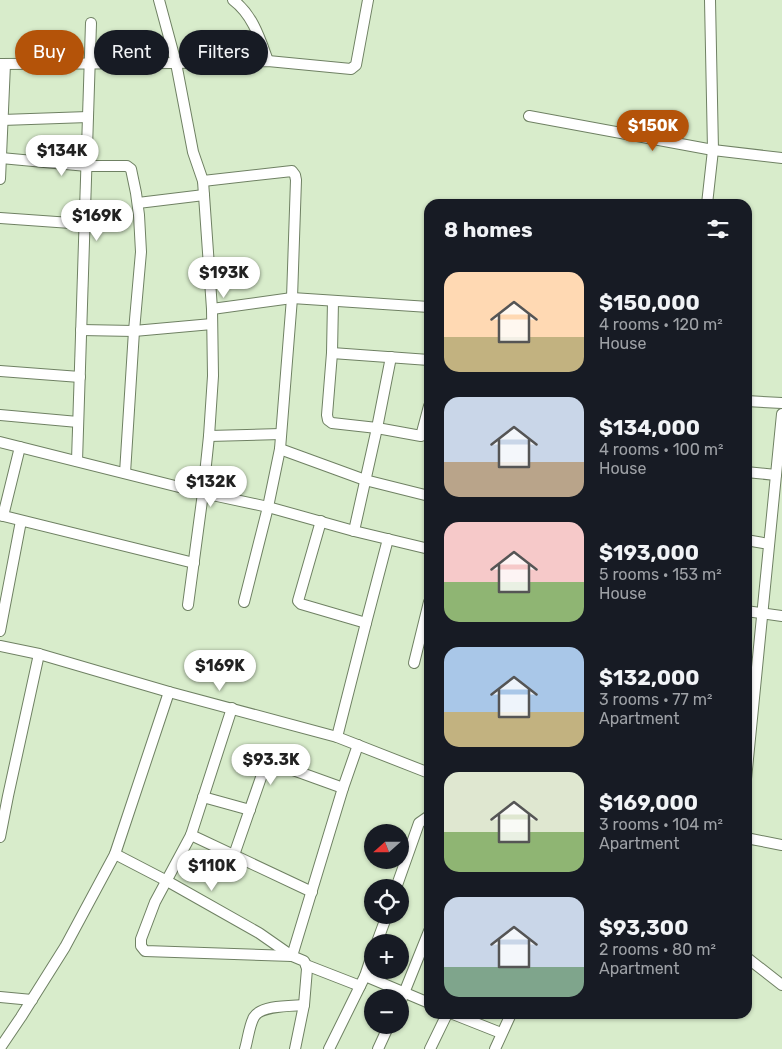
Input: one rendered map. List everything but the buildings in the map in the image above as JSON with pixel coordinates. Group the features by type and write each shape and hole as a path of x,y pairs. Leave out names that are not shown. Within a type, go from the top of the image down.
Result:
{"street":[{"path":"159,0 176,63 193,152 203,181 212,310 214,376 210,436 188,605"},
{"path":"234,0 252,21 257,30"},
{"path":"268,61 351,69 356,64 368,0"},
{"path":"708,199 713,150 710,0"},
{"path":"77,461 91,23"},
{"path":"0,179 2,64 179,63"},
{"path":"529,116 713,150 782,158"},
{"path":"2,120 88,117"},
{"path":"1,158 86,166 127,166 131,168 138,203 141,252 125,473"},
{"path":"203,181 292,171 296,180 292,298 280,450 244,602"},
{"path":"138,203 204,195"},
{"path":"0,218 85,224"},
{"path":"212,310 292,298 424,307"},
{"path":"333,302 328,420 332,423 377,428 424,437"},
{"path":"81,330 134,331 212,324"},
{"path":"332,353 424,360"},
{"path":"354,531 391,357"},
{"path":"0,371 80,377"},
{"path":"752,401 782,403"},
{"path":"752,717 782,414"},
{"path":"0,415 78,422"},
{"path":"210,436 281,434"},
{"path":"0,442 203,493 268,507 424,548"},
{"path":"20,447 2,516 194,563"},
{"path":"280,450 366,480 424,495"},
{"path":"752,473 776,476"},
{"path":"0,631 21,521"},
{"path":"321,521 298,600 302,604 366,623"},
{"path":"337,737 388,539"},
{"path":"752,541 769,544"},
{"path":"752,612 782,616"},
{"path":"414,664 424,623"},
{"path":"0,646 39,654 169,692 337,737 424,771"},
{"path":"0,837 4,795 39,654"},
{"path":"0,1048 65,947 115,854 169,692"},
{"path":"232,708 192,835 152,909 141,939 141,946 145,951 292,956"},
{"path":"292,956 358,745"},
{"path":"234,855 265,766 269,762 343,788"},
{"path":"204,797 250,810"},
{"path":"399,879 419,824 424,820"},
{"path":"192,835 312,892"},
{"path":"752,839 782,846"},
{"path":"115,854 259,933 306,964 360,986"},
{"path":"407,989 424,944"},
{"path":"752,962 782,985"},
{"path":"295,1049 304,1005 306,964"},
{"path":"328,1049 364,978"},
{"path":"372,979 396,989"},
{"path":"409,995 424,1001"},
{"path":"0,997 32,1000"},
{"path":"246,1049 254,1017 260,1011 268,1008 304,1005"},
{"path":"430,1049 445,1019"},
{"path":"465,1019 502,1034"},
{"path":"495,1049 509,1019"},
{"path":"378,1049 385,1034"}]}
